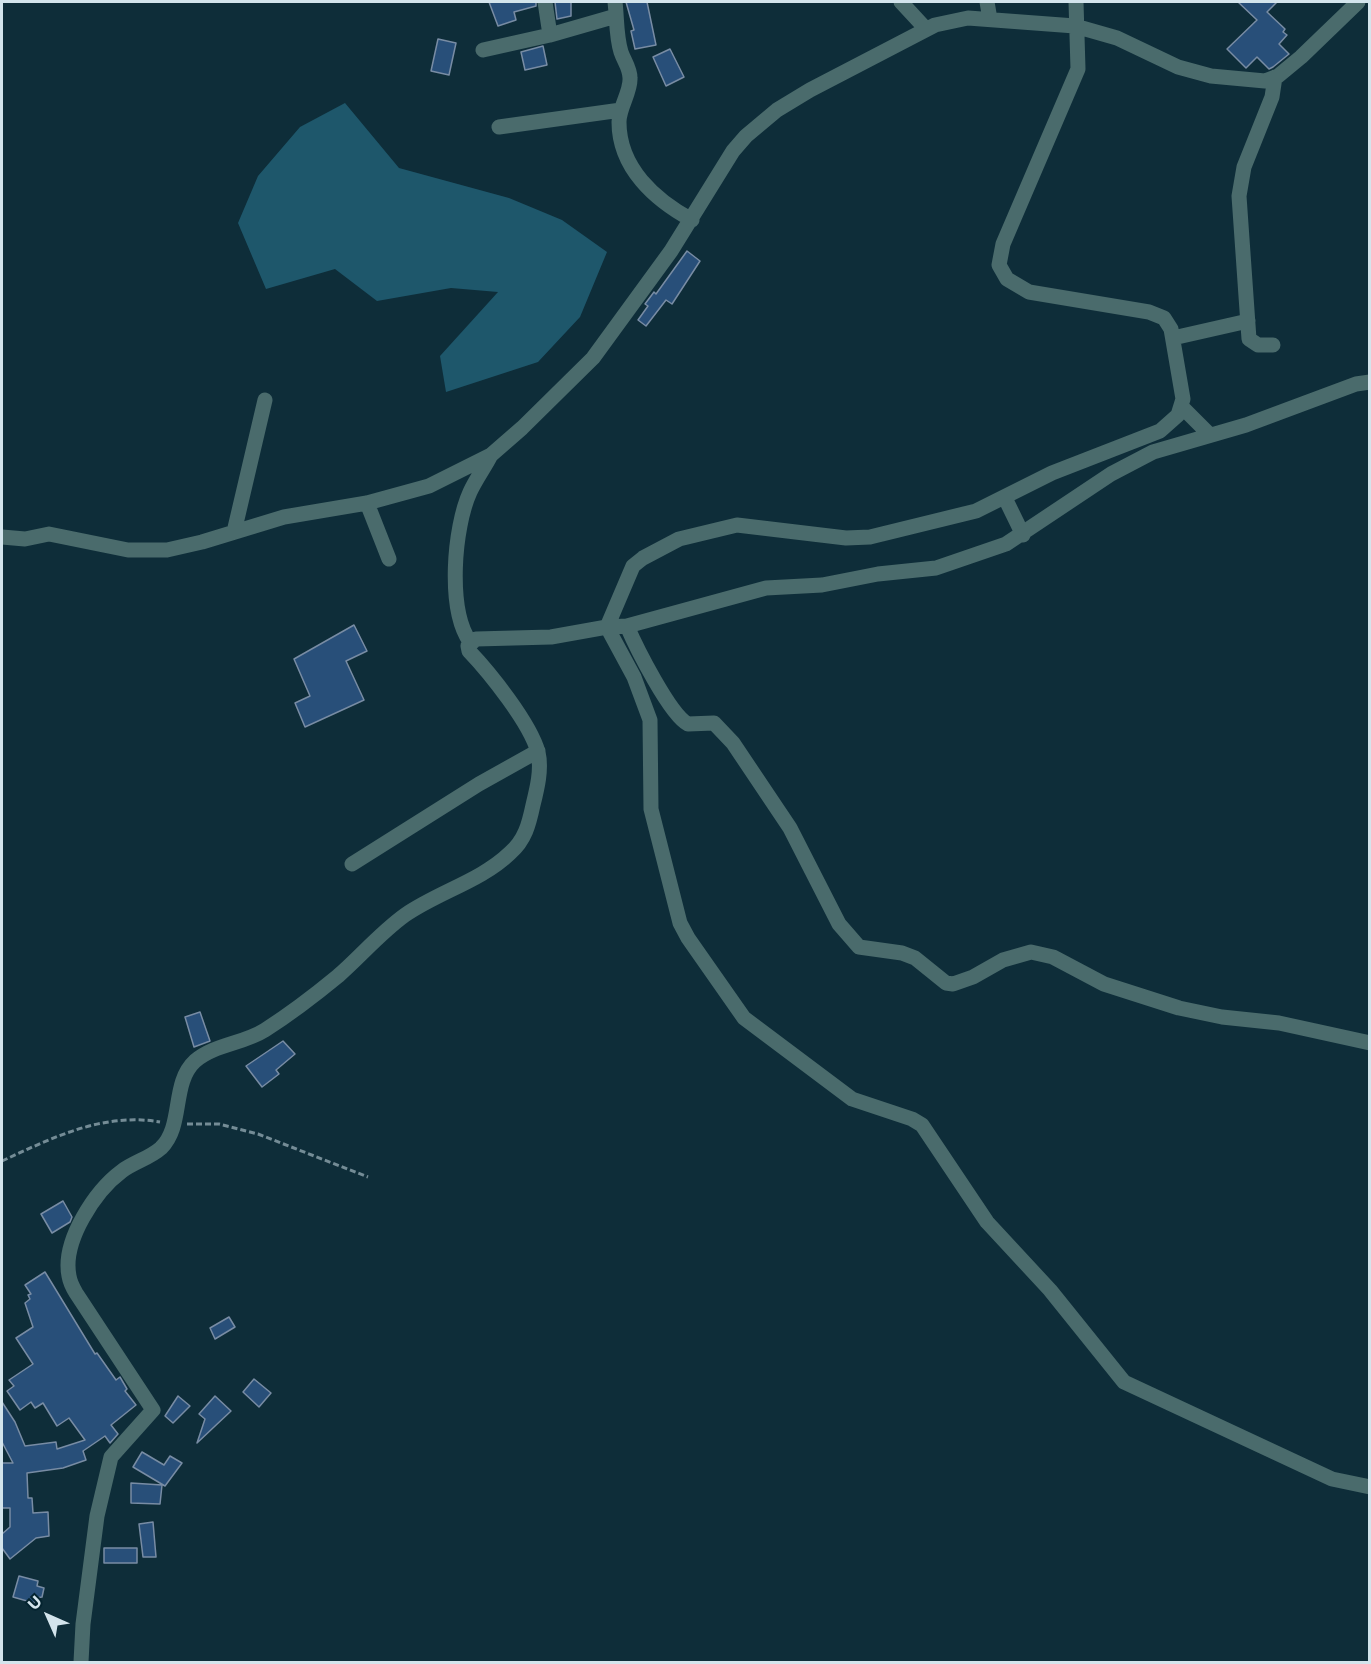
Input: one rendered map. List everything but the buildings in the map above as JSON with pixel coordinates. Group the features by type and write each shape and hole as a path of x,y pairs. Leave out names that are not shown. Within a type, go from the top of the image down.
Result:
{"street":[{"path":"545,2 550,35"},
{"path":"901,2 926,28"},
{"path":"987,2 990,19"},
{"path":"1076,2 1078,69 1004,244 999,265 1006,279 1029,292 1157,314 1169,323 1182,407 1210,435"},
{"path":"2,537 25,539 49,534 103,546 147,552 202,542 284,516 367,503 429,486 491,454 522,428 593,358 624,318 692,220 734,151 757,126 777,110 828,80 861,65 926,28 954,20 990,19 1075,26 1117,38 1178,67 1211,76 1265,81 1275,77 1301,57 1358,2"},
{"path":"483,50 550,35 616,9 621,51 631,81 619,120 621,138 636,175 670,208 692,220"},
{"path":"1273,345 1254,344 1249,339 1239,196 1244,167 1272,97 1275,77"},
{"path":"499,127 621,110"},
{"path":"1173,338 1248,321"},
{"path":"470,642 487,638 551,637 607,627 627,626 765,588 822,585 878,574 936,568 1006,544 1023,535 1054,511 1121,468 1153,452 1246,425 1356,384 1370,382"},
{"path":"234,532 264,400"},
{"path":"607,627 633,566 643,558 679,539 737,525 860,538 976,511 1052,473 1160,430 1173,421 1182,407"},
{"path":"81,1662 83,1624 97,1516 111,1457 153,1410 76,1293 69,1275 70,1251 78,1229 98,1193 124,1169 159,1150 169,1138 185,1077 196,1060 217,1048 235,1044 263,1032 339,975 376,938 405,915 439,893 482,873 512,852 526,833 539,782 538,751 498,682 470,651 470,642 461,623 456,589 457,532 470,492 491,454"},
{"path":"1005,498 1023,535"},
{"path":"367,503 389,559"},
{"path":"627,626 650,671 679,718 688,724 714,723 733,743 790,828 839,924 859,947 902,953 915,958 946,983 953,984 974,977 1003,960 1030,952 1053,957 1104,984 1179,1008 1222,1017 1279,1023 1370,1043"},
{"path":"607,627 634,677 650,720 651,809 680,923 738,1012 852,1099 912,1119 922,1125 987,1222 1050,1290 1124,1382 1332,1479 1370,1487"},
{"path":"352,864 479,784 538,751"}],"path":[{"path":"2,1161 71,1130 140,1119 172,1124 219,1124 258,1134 368,1177"}],"shaded area":[{"path":"345,103 399,168 509,198 562,220 607,252 580,317 538,362 446,392 440,356 498,292 451,288 377,301 335,269 266,289 238,223 258,176 300,127"}]}
